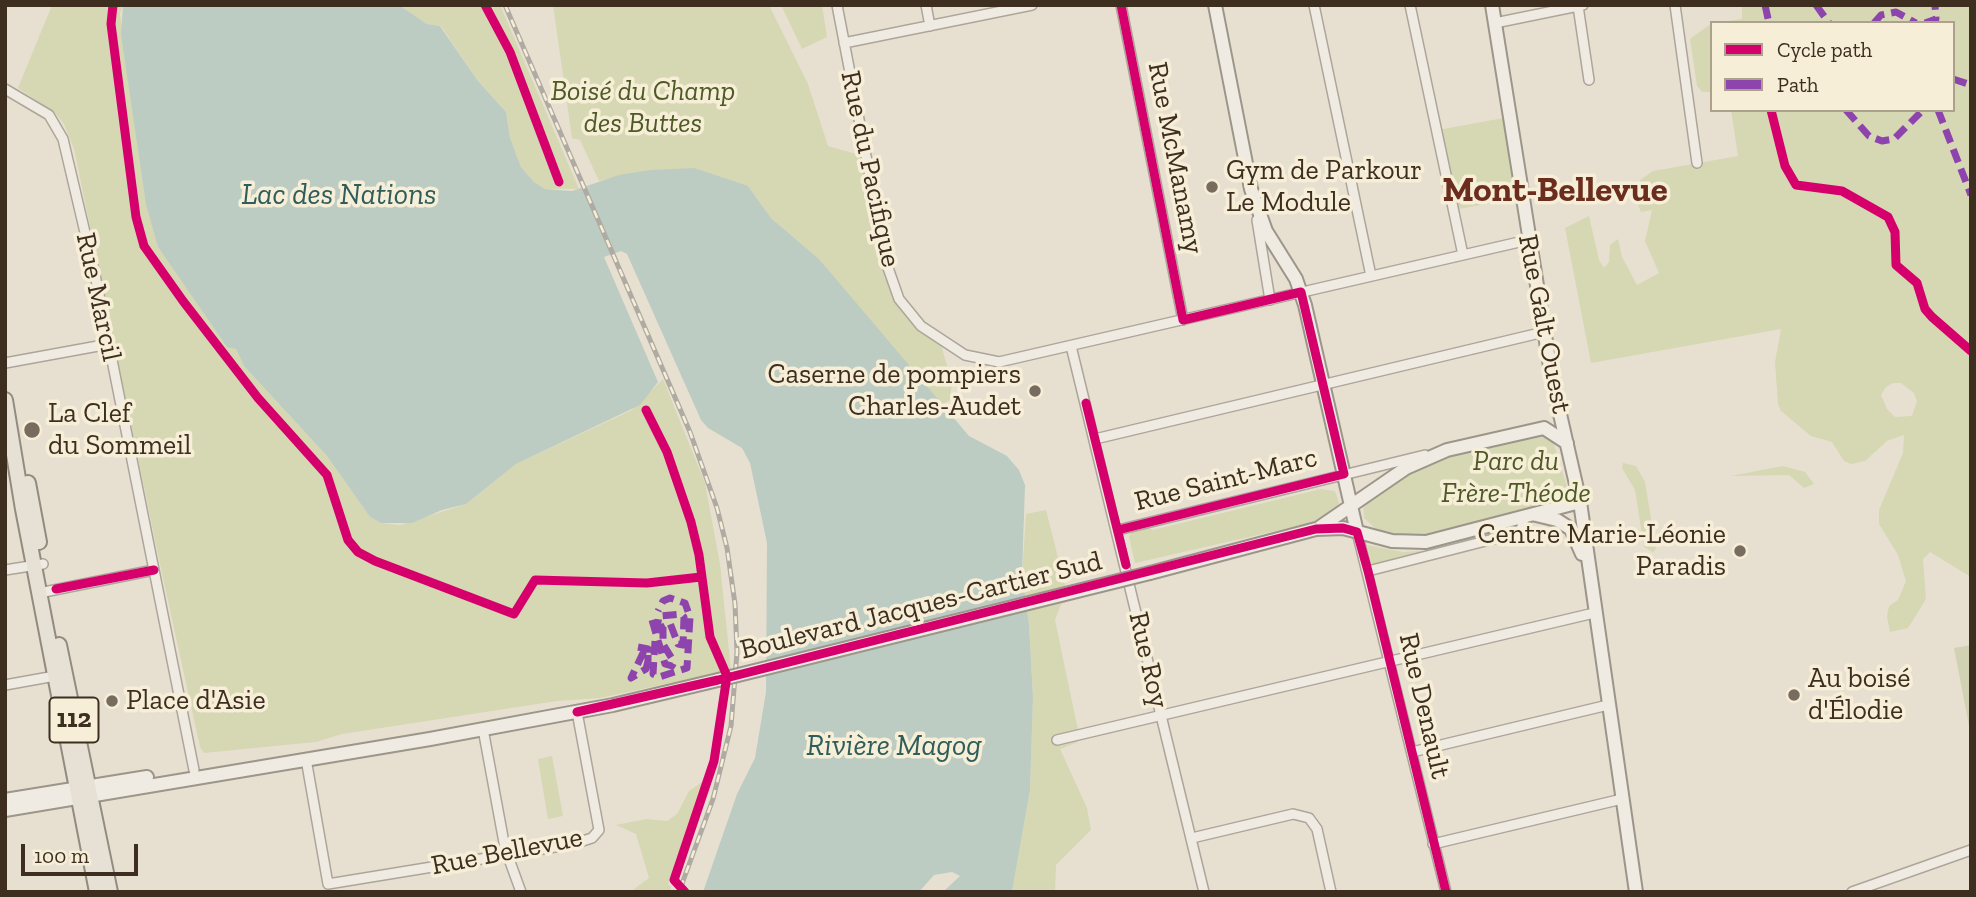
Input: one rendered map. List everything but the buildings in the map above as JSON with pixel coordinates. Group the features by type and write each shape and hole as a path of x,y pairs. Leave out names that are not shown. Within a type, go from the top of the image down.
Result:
{"main road":[{"name":"Rue Denault","path":"1215,5 1254,197 1266,231 1301,292 1357,532"},
{"name":"Rue Galt Ouest","path":"1492,5 1544,332 1580,502 1633,891"},
{"name":"112","path":"5,400 9,443 44,592 83,792 97,892"},
{"name":"Boulevard Jacques-Cartier Sud","path":"1316,529 1351,508 1406,468 1447,450 1544,428 1567,443"},
{"name":"Boulevard Jacques-Cartier Sud","path":"83,792 306,759 577,712 718,680 1316,529 1343,528 1392,541 1426,542 1580,502"},
{"path":"1530,516 1557,520 1571,529 1588,574"},
{"name":"112","path":"44,592 55,676 110,892"},
{"name":"Boulevard Jacques-Cartier Sud","path":"83,792 194,770 290,755 306,759"},
{"path":"5,800 83,792"},
{"path":"5,810 83,792"}],"street":[{"name":"Rue du Pacifique","path":"837,5 887,265 899,299 921,326 948,345 986,362 999,362 1071,346 1528,240"},
{"path":"926,5 930,26"},
{"name":"Rue McManamy","path":"1121,5 1183,320"},
{"path":"1314,5 1371,276"},
{"path":"1410,5 1463,255"},
{"path":"1675,5 1697,163"},
{"path":"844,43 1027,6"},
{"path":"1495,23 1580,6 1589,80"},
{"name":"Rue Marcil","path":"8,91 39,106 58,125 109,344 194,770"},
{"name":"Rue Denault","path":"1254,197 1270,300"},
{"path":"1095,439 1544,332"},
{"path":"5,363 109,344"},
{"name":"Rue Roy","path":"1071,346 1118,530 1204,892"},
{"name":"Rue Saint-Marc","path":"1118,530 1447,450"},
{"path":"1368,571 1513,534 1521,530 1530,516"},
{"name":"Rue Denault","path":"1357,532 1446,892"},
{"path":"5,570 38,564"},
{"path":"44,592 154,570"},
{"path":"1057,740 1594,613"},
{"path":"5,685 55,676"},
{"path":"1412,752 1608,705"},
{"name":"Rue Bellevue","path":"306,759 328,884 509,854 587,840 599,830 577,712"},
{"path":"483,729 509,854 520,892"},
{"path":"1433,844 1622,799"},
{"path":"1192,838 1293,814 1309,818 1317,828 1331,892"},
{"path":"1852,892 1971,850"}],"green space":[{"path":"52,5 123,5 120,14 158,247 227,346 236,349 244,366 327,456 370,517 381,523 400,525 466,504 516,464 632,410 663,379 705,483 720,564 731,670 600,698 557,701 342,734 316,742 204,753 200,747 161,569 74,149 64,124 55,113 18,88"},
{"path":"399,5 500,5 579,189 545,189 534,182 521,167 510,138 506,112 478,81 441,26 427,24"},
{"name":"Boisé du Champ des Buttes","path":"553,5 769,5 808,84 828,146 867,157 899,299 940,341 952,383 950,400 943,404 929,393 819,259 771,218 748,186 650,170 599,181 580,140 572,138"},
{"path":"781,5 822,5 827,37 802,49"},
{"path":"1742,5 1971,5 1971,577 1930,552 1923,559 1926,599 1908,628 1890,632 1887,616 1889,606 1898,600 1906,581 1898,555 1879,524 1879,510 1903,453 1904,435 1887,441 1865,461 1851,464 1844,461 1832,442 1811,436 1781,411 1778,404 1775,362 1781,329 1591,363 1565,228 1589,216 1599,260 1604,268 1609,262 1610,245 1618,239 1622,257 1637,285 1659,273 1645,241 1652,210 1641,212 1637,202 1640,180 1653,171 1738,156 1731,112 1955,112 1955,21 1727,21 1742,19","holes":["1893,383 1901,383 1914,393 1917,401 1912,416 1895,417 1887,409 1881,395 1886,387"]},
{"path":"1710,24 1710,92 1702,92 1697,86 1690,39"},
{"path":"1509,117 1521,198 1453,210 1438,130"},
{"name":"Parc du Frère-Théode","path":"1544,433 1552,438 1569,493 1567,500 1441,534 1410,538 1380,533 1364,518 1363,503 1396,477 1437,459"},
{"path":"1623,463 1636,466 1645,482 1656,549 1653,552 1644,547 1635,490 1622,468"},
{"path":"1783,466 1805,472 1814,484 1804,488 1789,475 1731,476"},
{"path":"1321,489 1335,491 1339,503 1338,508 1319,521 1135,563 1129,537 1132,530 1146,527 1153,530"},
{"path":"1046,510 1069,601 1061,604 1055,620 1079,735 1078,742 1060,749 1087,808 1091,830 1056,865 1055,892 1012,892 1030,790 1033,697 1029,624 1022,575 1026,514"},
{"path":"1367,545 1403,552 1434,550 1374,565"},
{"path":"1971,645 1971,736 1954,648"},
{"path":"552,756 563,816 548,819 538,759"},
{"path":"705,780 668,884 671,887 670,892 630,892 649,878 636,834 616,825 646,819 667,821 677,814 689,791"}],"water":[{"path":"123,5 399,5 427,24 440,26 478,81 506,112 510,138 521,167 534,182 545,189 572,191 619,175 694,168 748,186 771,218 819,259 969,436 1007,456 1019,470 1025,485 1022,575 1029,624 1033,697 1030,790 1012,892 943,892 960,876 952,872 934,875 919,892 703,892 737,794 755,758 766,692 767,543 750,463 742,448 708,428 701,420 627,254 621,251 604,257 658,382 640,405 516,464 466,504 442,510 412,523 381,523 370,517 327,456 244,366 236,349 227,347 158,247 146,204 121,34"}],"railway":[{"path":"505,5 690,432 717,508 727,548 735,604 737,652 731,726 713,799 679,892"}],"marked path":[{"path":"1765,5 1769,21"},
{"path":"1816,5 1828,21"},
{"path":"1930,21 1936,19 1935,5"},
{"path":"1876,21 1881,15 1896,12 1912,21"},
{"path":"1955,80 1971,85"},
{"path":"1848,112 1869,136 1882,141 1894,139 1921,112"},
{"path":"1939,112 1971,195"},
{"path":"655,641 653,674 659,677 687,668 690,617 685,603 670,598 663,601 658,611"},
{"path":"652,620 665,664 672,666 674,662 663,644 663,627 670,623 678,644 683,645 684,617 681,614 659,616 656,635"},
{"path":"638,647 648,649 648,661 646,669 631,678 644,651 648,654 648,661"}],"cycle path":[{"path":"113,5 111,24 136,217 144,246 258,398 327,475 348,540 358,552 514,614 535,580 647,583 701,577"},
{"path":"485,5 510,52 559,182"},
{"path":"1118,530 1344,474 1301,292 1183,320 1121,5"},
{"path":"1772,112 1785,166 1796,185 1842,191 1888,217 1895,232 1896,265 1917,283 1925,309 1971,351"},
{"path":"1086,403 1126,565"},
{"path":"646,410 667,452 691,522 699,555 710,637 727,676 714,761 674,880 685,892"},
{"path":"577,712 718,680 1316,529 1343,528 1357,532 1446,892"},
{"path":"56,589 154,570"}],"place":[{"name":"Gym de Parkour Le Module","path":"1212,187"},
{"name":"Caserne de pompiers Charles-Audet","path":"1035,391"},
{"name":"La Clef du Sommeil","path":"32,430"},
{"name":"Centre Marie-Léonie Paradis","path":"1740,551"},
{"name":"Au boisé d'Élodie","path":"1794,695"},
{"name":"Place d'Asie","path":"112,701"}],"district":[{"name":"Mont-Bellevue","path":"1555,191"}],"water label":[{"name":"Lac des Nations","path":"339,195"},
{"name":"Rivière Magog","path":"894,746"}]}
